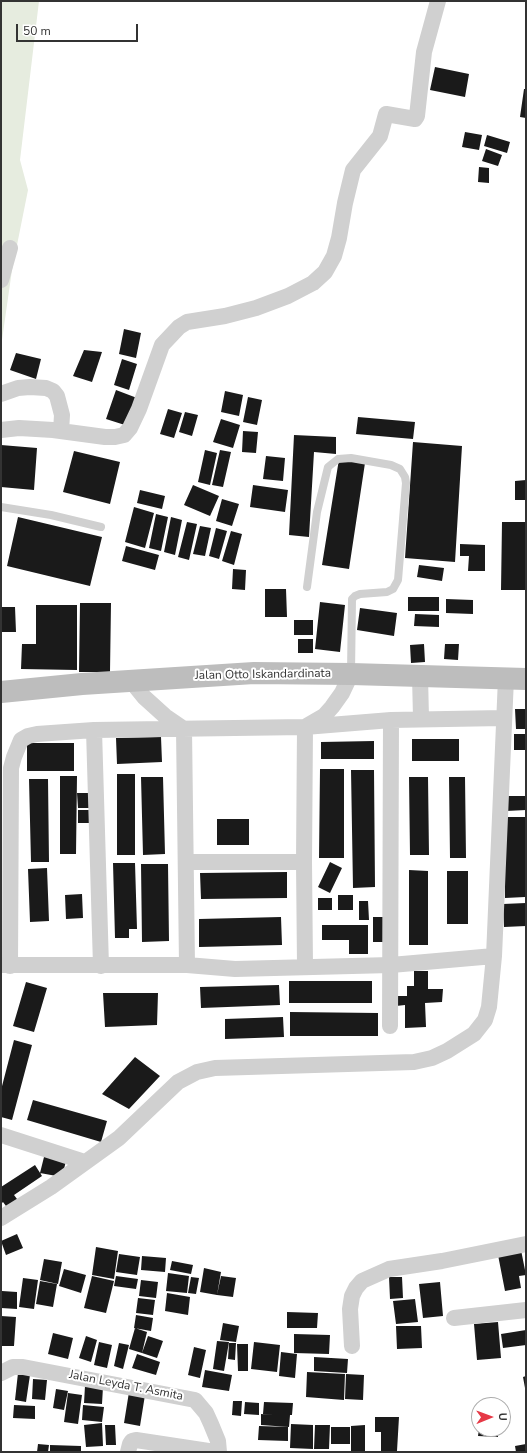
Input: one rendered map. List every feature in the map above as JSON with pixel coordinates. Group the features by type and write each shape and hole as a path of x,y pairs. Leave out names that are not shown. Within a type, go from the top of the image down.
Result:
{"main road":[{"name":"Jalan Otto Iskandardinata","path":"1,692 41,687 254,673 516,678"}],"street":[{"path":"1,430 19,428 60,430 105,437 124,435 130,428 139,409 162,345 180,327 187,322 226,316 256,308 294,293 314,282 326,272 334,256 339,238 344,203 353,170 380,136 386,114 415,119 417,116 424,52 438,1"},
{"path":"1,280 10,248"},
{"path":"1,394 18,388 30,387 46,388 52,391 57,396 62,415 60,430"},
{"path":"305,727 324,716 332,707 342,693 351,674"},
{"path":"420,676 421,718"},
{"path":"1,1218 51,1187 119,1138 178,1082 197,1072 215,1068 414,1062 432,1058 447,1051 474,1034 485,1020 489,1007 494,956 503,718 516,678"},
{"path":"131,681 144,697 165,716 184,728"},
{"path":"494,956 391,965 305,966 235,969 187,965 5,965 11,768 21,740 28,736 37,734 94,730 305,727 421,718 503,718"},
{"path":"390,720 390,1026"},
{"path":"305,727 305,966"},
{"path":"184,728 187,965"},
{"path":"94,730 101,966"},
{"path":"186,862 304,862"},
{"path":"1,1135 85,1162"},
{"path":"352,1346 350,1309 352,1296 356,1288 362,1282 389,1269 442,1261 526,1244"},
{"path":"454,1318 526,1310"},
{"name":"Jalan Leyda T. Asmita","path":"1,1373 13,1368 23,1367 195,1400 206,1413 218,1441 219,1452"},
{"path":"128,1452 132,1441 136,1440 215,1452"}],"lane":[{"path":"307,587 317,512 328,467 338,459 351,458 391,465 400,469 406,477 406,483 398,580 393,589 387,592 360,594 352,599 351,674"},
{"path":"1,507 51,515 101,527"}],"shaded area":[{"path":"1,1 39,1 20,160 28,190 12,270 1,347"}],"building":[{"path":"435,67 469,74 465,97 430,90"},
{"path":"524,89 526,89 526,118 520,117"},
{"path":"465,132 482,135 479,150 462,147"},
{"path":"487,135 510,142 507,153 484,146"},
{"path":"486,149 502,155 498,166 482,161"},
{"path":"479,167 489,168 489,183 478,182"},
{"path":"124,329 141,333 136,358 119,354"},
{"path":"84,350 102,352 92,382 73,376"},
{"path":"16,353 41,359 36,379 10,370"},
{"path":"122,359 137,364 129,390 114,385"},
{"path":"116,390 137,398 128,426 106,419"},
{"path":"225,391 243,395 239,416 221,412"},
{"path":"248,397 262,400 257,425 243,422"},
{"path":"168,409 182,413 174,438 160,434"},
{"path":"185,412 198,415 192,436 179,432"},
{"path":"358,417 415,422 413,439 356,434"},
{"path":"221,419 240,425 233,448 213,442"},
{"path":"243,431 258,432 256,453 242,452"},
{"path":"294,435 336,437 336,454 314,452 309,537 289,535"},
{"path":"413,442 462,446 455,562 405,558"},
{"path":"1,445 37,448 34,490 1,487"},
{"path":"205,450 217,453 210,485 198,482"},
{"path":"220,450 231,452 223,487 212,485"},
{"path":"74,451 120,462 110,504 63,492"},
{"path":"266,456 285,458 283,481 263,479"},
{"path":"339,459 365,463 349,569 322,565"},
{"path":"526,480 526,500 515,500 515,481"},
{"path":"193,485 219,496 210,516 184,505"},
{"path":"253,485 288,490 285,512 250,507"},
{"path":"140,490 165,496 162,509 137,503"},
{"path":"222,499 239,504 232,526 216,521"},
{"path":"134,507 154,513 145,548 125,542"},
{"path":"156,514 168,517 161,551 149,548"},
{"path":"18,517 102,537 90,586 7,566"},
{"path":"171,517 182,520 175,555 164,552"},
{"path":"187,522 197,524 189,560 178,557"},
{"path":"502,522 526,522 526,590 501,590"},
{"path":"200,526 211,528 205,556 193,554"},
{"path":"216,528 227,531 219,559 209,556"},
{"path":"231,531 242,534 234,565 222,561"},
{"path":"460,544 485,545 485,571 468,571 469,556 460,556"},
{"path":"126,546 159,555 155,570 122,561"},
{"path":"419,565 444,568 442,581 417,577"},
{"path":"233,569 246,570 245,590 232,589"},
{"path":"265,589 286,589 287,617 265,617"},
{"path":"408,597 439,597 439,611 408,611"},
{"path":"446,599 473,600 473,614 446,613"},
{"path":"320,602 345,605 340,652 315,649"},
{"path":"80,603 111,603 110,672 79,672"},
{"path":"36,605 77,605 77,670 21,669 22,644 36,644"},
{"path":"1,607 15,607 16,632 1,632"},
{"path":"360,608 397,613 394,636 357,630"},
{"path":"415,614 439,615 439,627 414,626"},
{"path":"294,620 313,620 313,635 294,635"},
{"path":"298,639 313,639 313,653 298,653"},
{"path":"424,644 425,662 411,663 410,645"},
{"path":"445,644 459,644 458,660 444,659"},
{"path":"515,709 526,709 526,729 516,729"},
{"path":"514,734 526,734 526,750 514,750"},
{"path":"161,737 162,762 117,764 116,738"},
{"path":"412,739 459,739 459,761 412,761"},
{"path":"374,741 374,759 321,759 321,742"},
{"path":"27,743 74,743 74,771 27,771"},
{"path":"320,769 344,769 344,858 319,858"},
{"path":"351,770 374,770 375,887 353,888"},
{"path":"117,774 135,774 135,855 117,855"},
{"path":"60,776 77,776 76,854 60,854"},
{"path":"141,777 163,777 165,854 143,855"},
{"path":"409,777 428,777 429,855 410,855"},
{"path":"449,777 465,777 466,858 450,858"},
{"path":"29,779 48,779 49,862 31,862"},
{"path":"77,793 92,793 93,808 78,808"},
{"path":"506,796 526,796 526,810 506,811"},
{"path":"78,810 93,810 93,823 78,823"},
{"path":"505,817 525,817 525,897 505,898"},
{"path":"217,819 249,819 249,845 217,845"},
{"path":"330,862 342,868 330,893 318,887"},
{"path":"113,863 135,863 137,929 129,929 129,938 115,938"},
{"path":"141,864 168,864 169,941 142,942"},
{"path":"47,868 49,921 30,922 28,869"},
{"path":"409,870 428,871 428,945 409,945"},
{"path":"447,871 468,871 468,924 447,924"},
{"path":"287,872 287,898 201,899 200,873"},
{"path":"82,894 83,918 66,919 65,895"},
{"path":"338,895 353,895 353,910 338,910"},
{"path":"318,898 332,898 332,910 318,910"},
{"path":"359,901 368,901 369,920 359,920"},
{"path":"526,903 526,926 504,927 503,904"},
{"path":"281,917 282,945 199,947 199,919"},
{"path":"373,917 383,917 383,942 373,942"},
{"path":"322,925 368,925 368,954 349,954 349,940 322,940"},
{"path":"414,971 428,971 428,989 443,989 442,1002 425,1003 426,1027 405,1028 405,1005 396,1006 396,996 407,996 407,986 414,986"},
{"path":"289,981 372,981 372,1003 289,1003"},
{"path":"26,982 47,988 34,1032 13,1026"},
{"path":"279,985 280,1005 201,1008 200,987"},
{"path":"103,993 158,993 157,1025 105,1027"},
{"path":"290,1012 378,1013 378,1036 290,1036"},
{"path":"283,1017 284,1037 225,1039 225,1019"},
{"path":"14,1040 32,1045 12,1120 1,1117 1,1090"},
{"path":"135,1057 160,1076 129,1109 102,1094"},
{"path":"33,1100 107,1121 101,1142 27,1120"},
{"path":"45,1153 67,1157 62,1177 40,1173"},
{"path":"35,1165 42,1176 14,1195 20,1203 9,1210 3,1202 1,1204 1,1187"},
{"path":"17,1234 23,1248 6,1255 1,1241"},
{"path":"96,1247 118,1251 114,1279 92,1275"},
{"path":"521,1250 526,1275 519,1276 521,1288 505,1291 498,1255"},
{"path":"119,1254 140,1257 137,1275 116,1272"},
{"path":"142,1256 166,1258 165,1272 141,1270"},
{"path":"44,1259 62,1262 58,1284 40,1280"},
{"path":"172,1261 193,1265 191,1274 170,1270"},
{"path":"204,1268 221,1272 217,1295 200,1292"},
{"path":"64,1269 86,1275 81,1293 59,1286"},
{"path":"168,1273 189,1276 187,1293 166,1291"},
{"path":"92,1276 114,1281 106,1313 84,1308"},
{"path":"116,1276 138,1279 136,1289 114,1286"},
{"path":"221,1276 236,1278 233,1297 217,1295"},
{"path":"191,1277 199,1278 196,1294 188,1293"},
{"path":"389,1277 402,1277 403,1298 390,1299"},
{"path":"23,1278 38,1280 34,1309 19,1307"},
{"path":"141,1280 158,1282 156,1298 139,1296"},
{"path":"40,1281 57,1284 53,1307 36,1304"},
{"path":"440,1282 443,1316 423,1318 419,1284"},
{"path":"2,1291 17,1292 17,1309 1,1308"},
{"path":"167,1293 190,1297 188,1315 165,1311"},
{"path":"138,1298 155,1300 153,1315 136,1313"},
{"path":"415,1299 418,1322 396,1324 393,1301"},
{"path":"287,1312 318,1313 317,1328 287,1328"},
{"path":"136,1315 153,1318 151,1331 134,1328"},
{"path":"1,1316 16,1317 14,1346 1,1346"},
{"path":"498,1322 501,1358 477,1360 474,1324"},
{"path":"223,1323 239,1326 236,1342 220,1340"},
{"path":"396,1326 421,1326 422,1348 397,1349"},
{"path":"135,1328 147,1332 142,1353 129,1349"},
{"path":"526,1330 526,1345 503,1348 501,1334"},
{"path":"53,1333 73,1338 68,1359 48,1354"},
{"path":"294,1334 330,1335 329,1354 294,1353"},
{"path":"86,1336 97,1340 91,1362 79,1358"},
{"path":"148,1336 163,1341 157,1358 142,1353"},
{"path":"217,1341 229,1342 224,1371 213,1369"},
{"path":"99,1342 112,1345 107,1368 94,1365"},
{"path":"254,1342 280,1345 277,1372 251,1369"},
{"path":"119,1343 129,1345 123,1369 114,1366"},
{"path":"229,1343 236,1343 235,1360 228,1359"},
{"path":"237,1344 248,1344 248,1371 238,1371"},
{"path":"194,1347 206,1350 200,1378 188,1375"},
{"path":"281,1352 297,1354 295,1378 279,1376"},
{"path":"137,1354 160,1362 156,1375 132,1368"},
{"path":"314,1357 348,1359 347,1373 314,1371"},
{"path":"205,1370 232,1375 229,1391 202,1387"},
{"path":"307,1372 345,1374 344,1400 306,1397"},
{"path":"18,1373 30,1375 26,1402 15,1400"},
{"path":"346,1374 364,1375 363,1400 345,1399"},
{"path":"526,1376 526,1388 525,1388 523,1377"},
{"path":"33,1379 47,1380 45,1400 32,1399"},
{"path":"85,1386 103,1387 102,1404 84,1403"},
{"path":"56,1389 68,1391 64,1410 53,1408"},
{"path":"129,1392 145,1395 140,1426 124,1423"},
{"path":"68,1393 82,1395 78,1424 64,1422"},
{"path":"233,1401 242,1401 241,1416 232,1415"},
{"path":"245,1402 259,1403 259,1415 244,1414"},
{"path":"264,1402 293,1403 289,1427 261,1425 261,1414 274,1415 263,1414"},
{"path":"14,1405 35,1406 35,1419 13,1418"},
{"path":"83,1405 104,1407 102,1422 82,1420"},
{"path":"375,1417 399,1417 397,1451 381,1451 381,1432 375,1432"},
{"path":"102,1423 103,1446 86,1447 84,1425"},
{"path":"291,1424 313,1425 313,1449 290,1448"},
{"path":"105,1425 115,1425 116,1445 106,1445"},
{"path":"315,1425 330,1425 329,1449 314,1449"},
{"path":"365,1425 365,1451 351,1451 351,1426"},
{"path":"259,1426 288,1427 288,1441 258,1440"},
{"path":"331,1427 350,1427 350,1444 331,1444"},
{"path":"38,1444 49,1445 48,1452 37,1452"},
{"path":"526,1444 526,1452 516,1452 515,1446"},
{"path":"50,1445 81,1446 81,1452 50,1452"}]}
